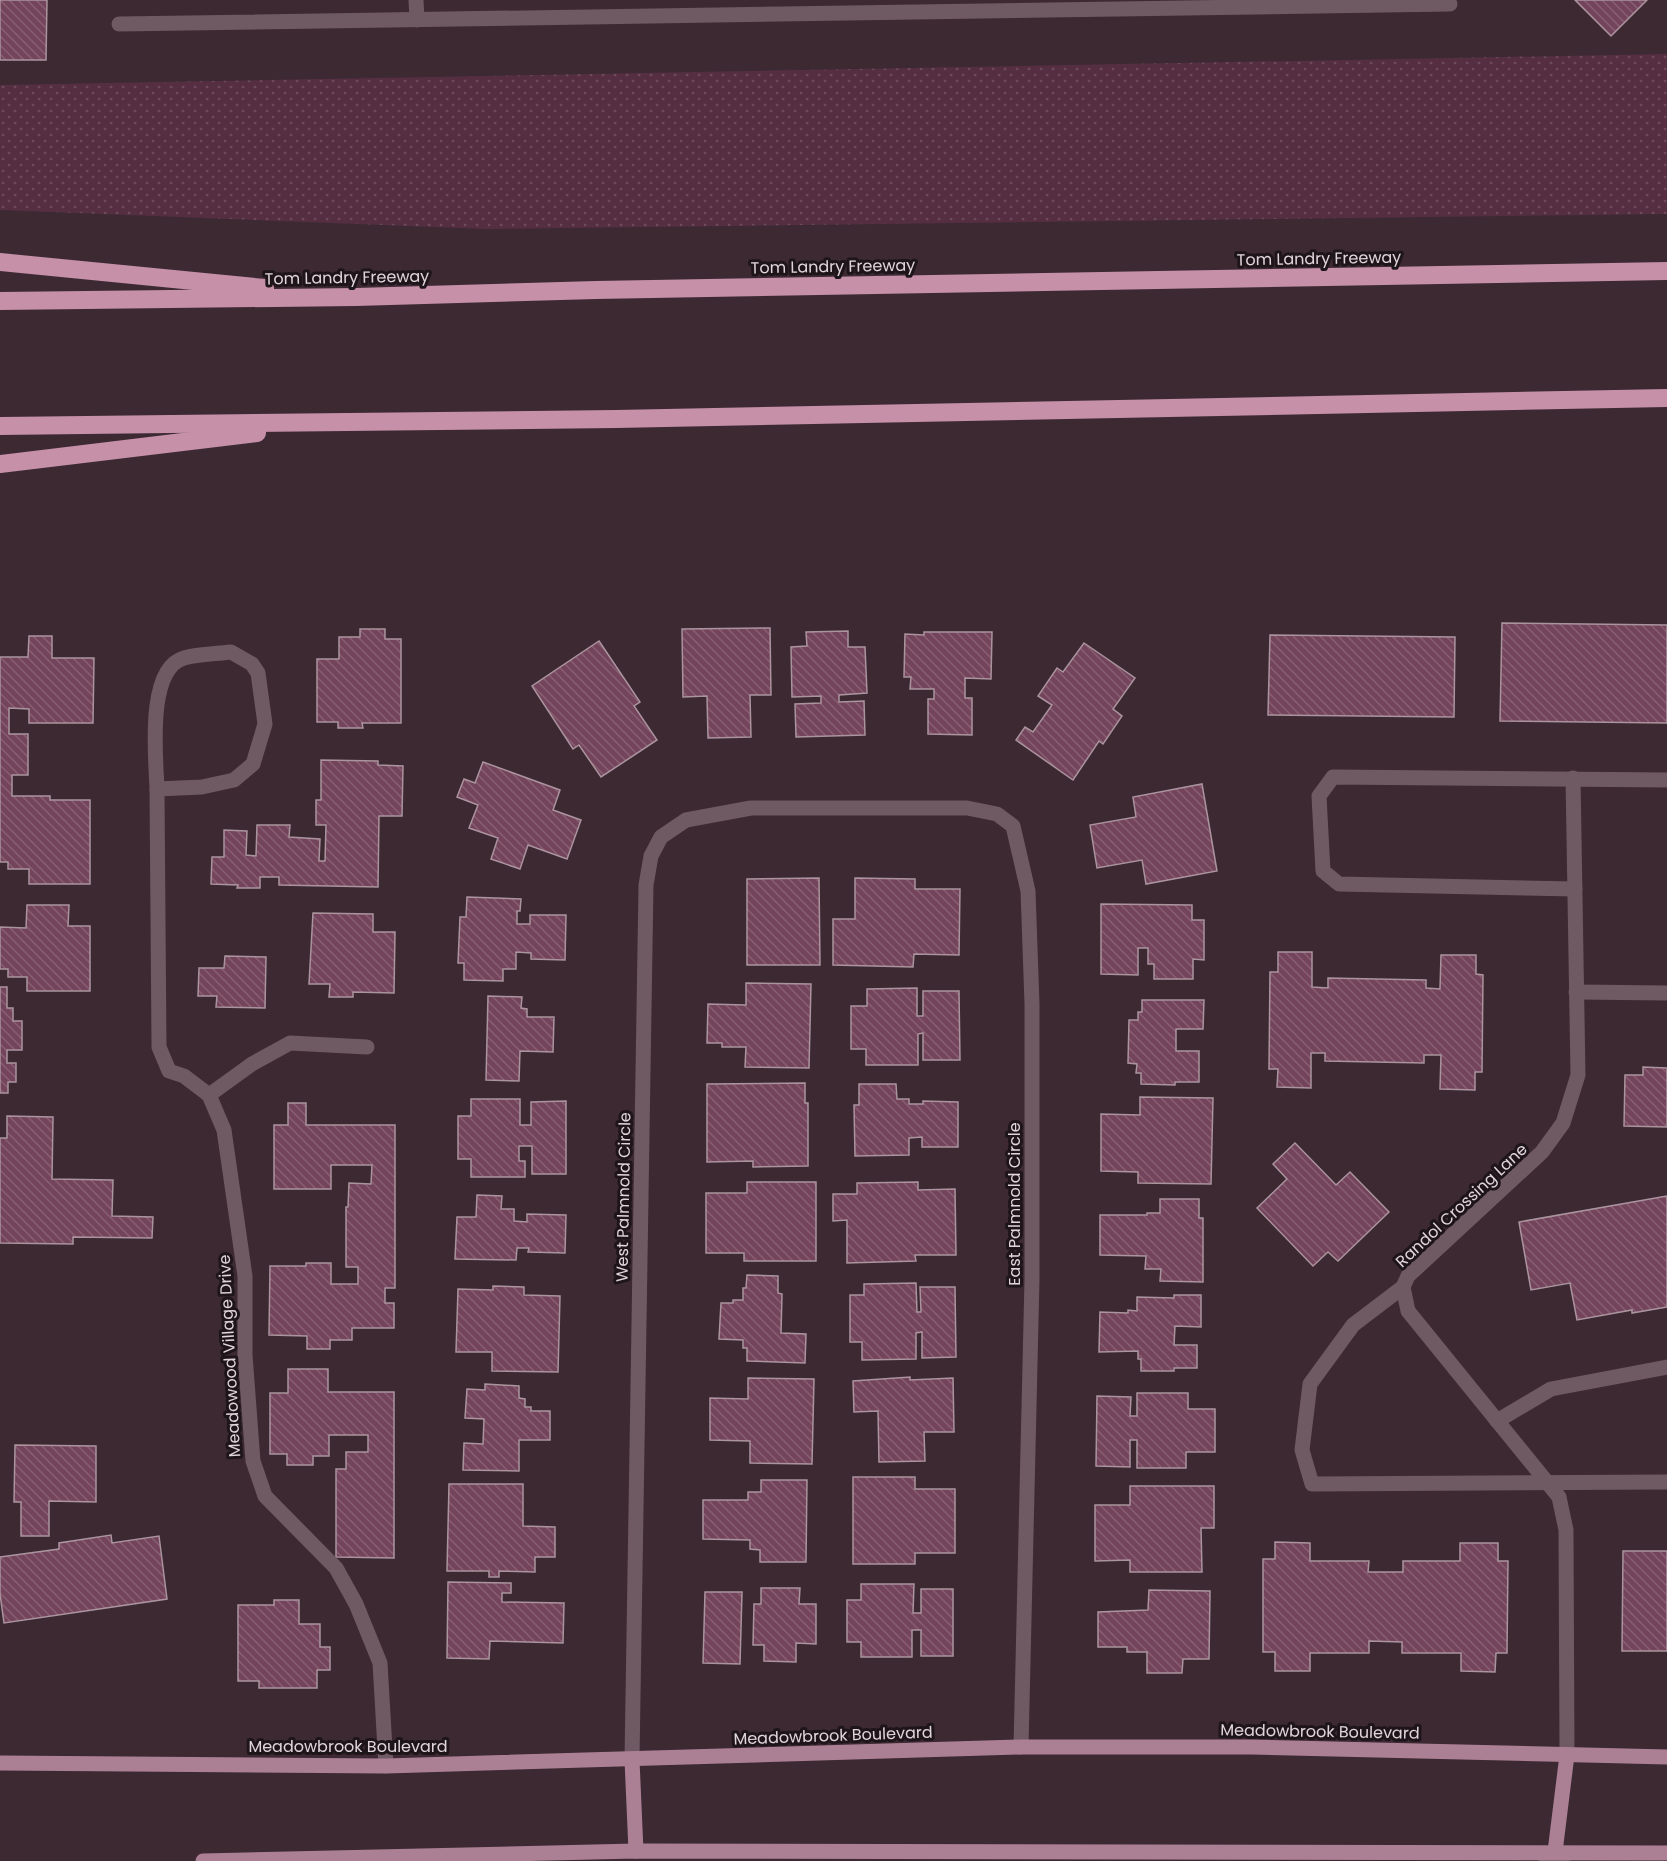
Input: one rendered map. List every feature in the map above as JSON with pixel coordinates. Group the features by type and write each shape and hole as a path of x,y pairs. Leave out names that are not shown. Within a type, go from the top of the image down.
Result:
{"highway":[{"path":"0,262 356,297"},
{"name":"Tom Landry Freeway","path":"0,301 356,297 608,290 1667,271"},
{"path":"0,426 616,419 1667,398"},
{"path":"0,464 348,422"}],"main road":[{"name":"Meadowbrook Boulevard","path":"0,1763 386,1766 1021,1747 1252,1747 1667,1757"},
{"path":"1555,1858 1567,1755"},
{"path":"632,1760 636,1851"},
{"path":"202,1861 636,1851 1555,1858 1667,1853"}],"street":[{"path":"417,0 417,20"},
{"path":"119,24 1173,4 1450,4"},
{"name":"Meadowood Village Drive","path":"157,789 202,787 234,780 253,764 265,724 258,673 252,664 231,652 182,658 169,670 159,692 155,715 159,1047 169,1071 184,1076 209,1095 224,1130 245,1276 245,1354 253,1461 265,1496 336,1568 356,1604 380,1663 386,1766"},
{"path":"1575,889 1339,884 1323,871 1319,796 1333,777 1667,780"},
{"name":"Randol Crossing Lane","path":"1567,1755 1566,1530 1559,1497 1408,1311 1403,1287 1408,1276 1542,1152 1563,1123 1578,1075 1573,778"},
{"name":"West Palmnold Circle","path":"632,1760 645,897 651,856 661,837 686,820 752,808 854,808"},
{"name":"East Palmnold Circle","path":"854,808 967,808 997,814 1013,826 1028,891 1032,1004 1032,1279 1021,1747"},
{"path":"1576,992 1667,993"},
{"path":"209,1095 252,1064 290,1043 367,1047"},
{"path":"1403,1287 1353,1325 1310,1384 1302,1450 1312,1484 1667,1482"},
{"path":"1497,1421 1551,1389 1667,1367"}],"shaded area":[{"path":"1667,54 1667,214 487,229 0,210 0,85"}],"building":[{"path":"0,0 47,0 46,60 0,60"},
{"path":"1575,0 1647,0 1611,36"},
{"path":"1502,623 1667,625 1667,723 1500,721"},
{"path":"770,628 771,695 750,695 751,737 708,738 707,696 683,697 682,629"},
{"path":"360,629 385,629 385,639 401,639 401,723 362,723 363,728 338,728 338,722 317,722 317,659 339,659 339,637 360,637"},
{"path":"848,631 848,647 865,647 867,693 839,695 839,702 864,701 865,735 796,737 795,704 821,703 821,696 792,697 791,647 807,646 806,632"},
{"path":"924,632 992,632 991,679 965,678 965,698 972,698 972,735 928,734 928,699 934,699 934,689 910,689 911,677 904,677 905,634 924,635"},
{"path":"1270,635 1455,637 1454,717 1268,715"},
{"path":"29,636 52,636 52,658 94,658 93,723 29,723 29,709 9,708 9,734 28,734 28,775 12,775 12,796 50,796 50,800 90,800 90,884 29,884 29,869 8,869 8,862 0,862 0,657 28,657"},
{"path":"599,641 640,702 634,706 657,740 601,777 579,745 573,749 532,686"},
{"path":"1084,643 1135,678 1113,709 1122,716 1103,744 1099,741 1073,780 1016,740 1025,727 1033,732 1052,705 1038,696 1057,668 1063,672"},
{"path":"321,760 378,761 378,765 403,766 402,816 379,816 378,887 279,885 279,877 260,877 260,888 237,888 238,885 211,884 212,857 224,857 224,830 247,831 246,855 256,856 257,825 290,825 289,837 320,839 319,861 325,861 326,825 316,825 316,800 321,800"},
{"path":"483,762 560,790 553,810 581,820 567,859 528,845 520,869 491,859 498,838 469,828 478,805 457,797 464,779 475,783"},
{"path":"1202,784 1217,871 1146,884 1142,860 1097,868 1090,825 1136,817 1133,797"},
{"path":"819,878 820,965 747,965 747,879"},
{"path":"855,878 915,879 915,889 960,889 959,955 914,954 913,967 833,965 833,919 855,919"},
{"path":"467,897 521,899 520,911 517,911 517,924 530,924 530,915 566,915 565,960 531,959 531,953 516,952 516,969 503,969 503,981 464,980 464,963 458,963 460,917 466,917"},
{"path":"1101,904 1192,905 1192,920 1204,920 1204,960 1193,959 1193,979 1154,979 1154,964 1148,964 1148,948 1138,948 1138,975 1101,974"},
{"path":"27,905 69,905 68,926 90,926 90,991 27,991 27,977 8,977 8,969 0,969 0,927 26,928"},
{"path":"313,913 373,914 373,932 395,932 394,993 353,992 353,997 329,997 330,984 309,984"},
{"path":"1278,952 1312,952 1312,987 1328,988 1328,978 1426,980 1426,988 1440,989 1441,955 1476,955 1476,974 1483,975 1482,1072 1475,1072 1475,1090 1440,1089 1441,1055 1424,1055 1424,1063 1325,1061 1325,1053 1311,1053 1311,1088 1277,1087 1278,1069 1269,1069 1270,972 1278,972"},
{"path":"225,956 266,957 265,1008 216,1007 217,996 198,996 199,968 224,968"},
{"path":"746,983 811,984 809,1068 745,1067 746,1047 722,1047 722,1043 707,1043 708,1004 746,1005"},
{"path":"0,987 7,987 7,1008 13,1008 13,1021 22,1021 22,1050 7,1050 7,1063 16,1063 16,1082 8,1082 8,1093 0,1093"},
{"path":"917,988 917,1016 923,1016 923,991 959,991 960,1060 923,1060 923,1033 918,1034 918,1065 866,1065 866,1049 851,1049 851,1006 867,1006 867,989"},
{"path":"488,996 522,997 521,1008 527,1009 527,1017 554,1017 553,1052 520,1051 519,1081 486,1080"},
{"path":"1142,1000 1204,1000 1203,1029 1176,1029 1176,1051 1199,1051 1199,1082 1175,1082 1175,1085 1141,1084 1141,1073 1136,1073 1137,1064 1128,1063 1129,1020 1138,1020 1138,1012 1142,1012"},
{"path":"1643,1067 1667,1068 1667,1127 1624,1126 1625,1075 1643,1075"},
{"path":"805,1083 805,1103 808,1103 808,1166 753,1167 753,1161 707,1162 707,1084"},
{"path":"859,1084 896,1084 897,1099 909,1099 909,1104 923,1104 923,1101 958,1102 958,1147 922,1147 922,1137 909,1138 909,1155 855,1156 854,1105 859,1105"},
{"path":"1140,1097 1213,1098 1211,1184 1138,1183 1138,1172 1101,1171 1101,1114 1140,1115"},
{"path":"471,1099 520,1099 520,1125 531,1125 531,1102 566,1101 566,1174 532,1174 532,1146 519,1146 519,1161 525,1161 525,1177 471,1177 471,1159 458,1159 458,1116 471,1116"},
{"path":"288,1103 306,1103 306,1125 395,1125 395,1288 385,1288 385,1303 394,1303 394,1328 352,1328 352,1340 330,1340 330,1349 307,1349 307,1336 269,1335 270,1266 331,1263 331,1284 358,1284 358,1267 346,1267 346,1207 348,1207 349,1183 371,1184 372,1165 331,1165 331,1189 274,1189 274,1125 288,1125"},
{"path":"7,1116 53,1117 52,1179 113,1180 112,1216 153,1217 152,1238 73,1237 73,1244 0,1243 0,1138 7,1138"},
{"path":"1295,1143 1336,1185 1350,1172 1389,1212 1338,1261 1328,1252 1313,1266 1257,1208 1287,1179 1273,1164"},
{"path":"747,1182 816,1182 816,1261 744,1261 744,1253 706,1253 706,1193 747,1193"},
{"path":"918,1182 918,1190 955,1189 956,1255 915,1255 916,1261 847,1263 847,1220 833,1221 833,1194 857,1194 857,1183"},
{"path":"477,1195 502,1196 501,1209 514,1209 514,1221 527,1222 527,1214 566,1215 565,1253 528,1252 529,1248 517,1248 516,1260 455,1259 457,1217 476,1217"},
{"path":"1667,1196 1667,1307 1632,1313 1632,1310 1577,1320 1570,1283 1531,1290 1519,1222"},
{"path":"1160,1199 1199,1199 1199,1218 1203,1218 1203,1282 1160,1281 1161,1269 1145,1269 1146,1256 1100,1255 1100,1215 1160,1213"},
{"path":"747,1275 778,1276 778,1293 782,1294 781,1333 806,1334 805,1363 747,1361 747,1348 743,1348 743,1340 719,1339 721,1303 743,1300 743,1288 746,1288"},
{"path":"916,1283 917,1312 921,1312 920,1287 955,1287 956,1357 922,1358 922,1332 916,1333 916,1359 862,1360 862,1342 850,1342 850,1295 864,1295 864,1284"},
{"path":"493,1286 524,1287 524,1295 560,1296 558,1372 492,1371 492,1352 456,1352 458,1289 493,1290"},
{"path":"1174,1295 1201,1295 1201,1327 1175,1326 1174,1345 1197,1345 1197,1368 1141,1371 1138,1351 1099,1352 1100,1312 1137,1311 1137,1297 1174,1298"},
{"path":"288,1369 328,1369 328,1392 394,1392 394,1558 336,1557 336,1469 346,1469 346,1452 368,1452 368,1435 329,1435 329,1456 313,1456 313,1465 287,1465 287,1454 270,1454 270,1393 288,1393"},
{"path":"910,1377 910,1380 953,1378 954,1432 924,1432 925,1461 879,1462 878,1411 854,1412 853,1381"},
{"path":"748,1378 814,1379 812,1464 750,1463 750,1441 710,1440 710,1398 748,1399"},
{"path":"485,1384 519,1386 519,1398 525,1399 525,1407 531,1407 531,1411 550,1411 550,1440 519,1440 519,1471 463,1470 464,1443 483,1444 484,1419 465,1418 467,1389 485,1390"},
{"path":"1137,1393 1188,1393 1188,1409 1215,1409 1215,1452 1186,1452 1186,1468 1137,1468 1137,1440 1130,1440 1130,1467 1096,1466 1097,1396 1131,1397 1130,1416 1137,1416"},
{"path":"15,1445 96,1446 96,1502 49,1501 49,1536 21,1536 21,1502 14,1502"},
{"path":"853,1477 915,1477 915,1489 955,1489 955,1553 915,1553 915,1564 853,1564"},
{"path":"761,1480 807,1480 806,1562 760,1562 760,1550 750,1549 750,1540 703,1539 703,1500 748,1500 748,1492 761,1492"},
{"path":"449,1484 523,1484 523,1526 555,1527 555,1557 535,1557 535,1572 499,1571 499,1577 489,1577 489,1571 447,1571"},
{"path":"1130,1486 1214,1486 1214,1528 1201,1528 1202,1572 1130,1572 1130,1560 1095,1561 1095,1505 1130,1505"},
{"path":"111,1535 112,1543 159,1536 167,1599 4,1623 0,1594 0,1557 59,1549 59,1543"},
{"path":"1275,1542 1310,1543 1310,1561 1369,1561 1368,1572 1403,1572 1403,1561 1460,1561 1460,1543 1498,1543 1498,1561 1508,1561 1507,1653 1496,1653 1495,1672 1461,1671 1461,1653 1402,1653 1402,1642 1369,1641 1369,1653 1310,1653 1310,1671 1275,1671 1275,1652 1263,1652 1263,1559 1275,1559"},
{"path":"1623,1551 1667,1551 1667,1651 1622,1651"},
{"path":"448,1582 511,1583 511,1593 502,1593 502,1602 564,1603 563,1643 490,1641 489,1659 447,1658"},
{"path":"861,1584 914,1584 913,1613 921,1613 921,1589 953,1589 953,1656 921,1656 921,1630 912,1630 912,1657 861,1657 861,1642 847,1642 847,1600 861,1600"},
{"path":"761,1588 800,1588 799,1604 816,1604 816,1644 796,1643 796,1662 764,1661 764,1645 753,1645 754,1604 761,1604"},
{"path":"1149,1590 1210,1591 1209,1659 1183,1659 1182,1673 1147,1673 1147,1652 1127,1652 1127,1647 1098,1647 1098,1612 1148,1610"},
{"path":"705,1592 742,1592 740,1664 703,1663"},
{"path":"274,1600 299,1600 299,1624 320,1624 320,1647 330,1647 330,1670 317,1670 317,1688 259,1688 259,1681 238,1681 238,1605 274,1605"}]}
